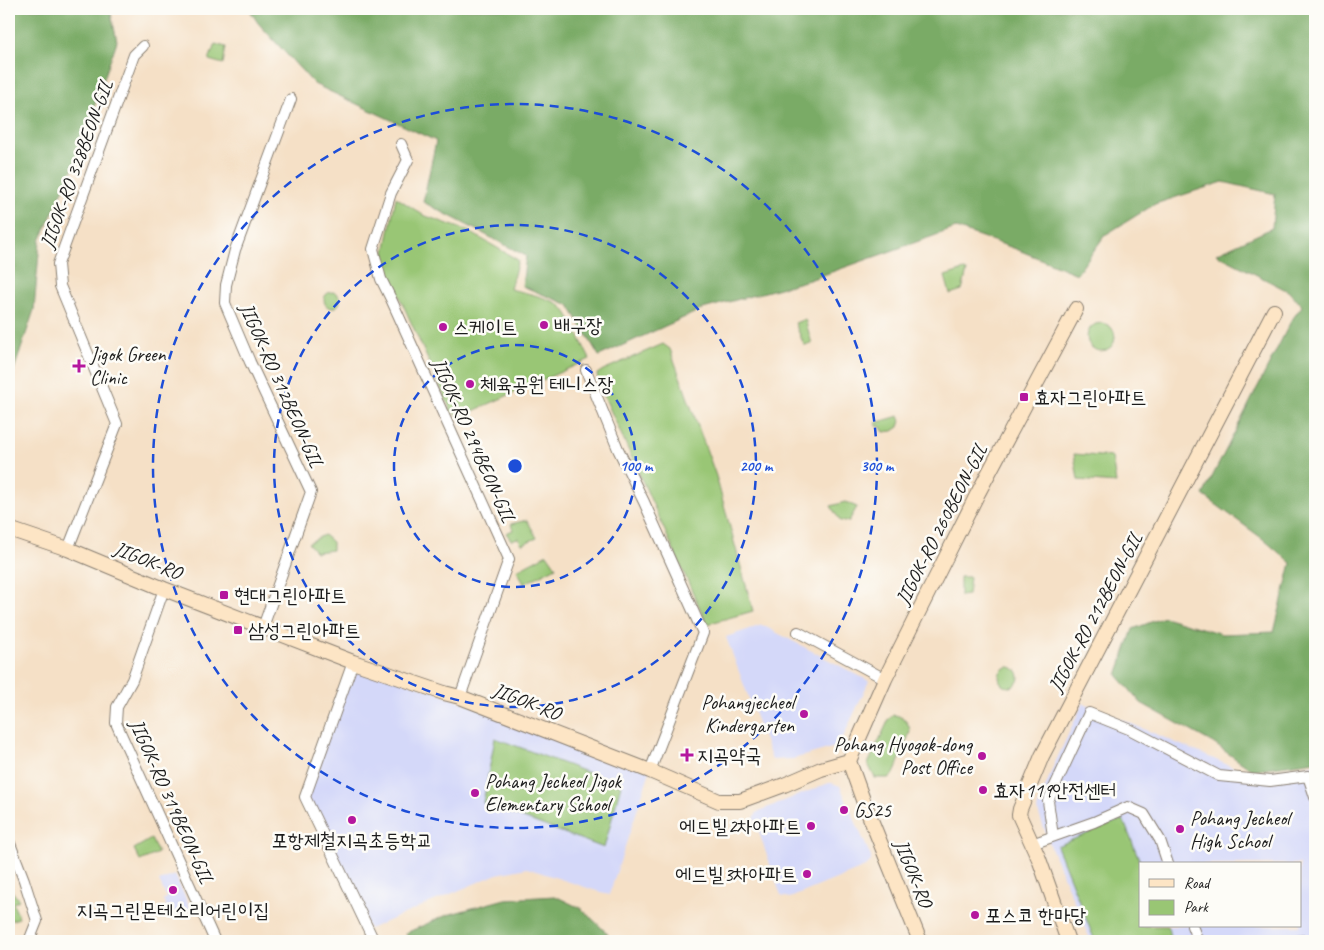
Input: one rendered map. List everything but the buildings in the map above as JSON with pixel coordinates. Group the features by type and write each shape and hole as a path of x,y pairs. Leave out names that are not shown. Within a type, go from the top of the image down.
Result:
{"street":[{"name":"JIGOK-RO 328BEON-GIL","path":"68,549 117,424 60,286 58,264 134,55 143,46"},
{"name":"JIGOK-RO 312BEON-GIL","path":"263,627 311,492 250,362 225,303 226,285 235,250 291,99"},
{"name":"JIGOK-RO 294BEON-GIL","path":"401,144 408,160 390,198 373,249 375,257 381,279 509,560 460,697"},
{"name":"JIGOK-RO 260BEON-GIL","path":"849,761 885,679 977,495 1076,308"},
{"name":"JIGOK-RO 212BEON-GIL","path":"1068,941 1032,844 1019,815 1020,809 1042,756 1274,311"},
{"path":"586,370 618,449 703,633 650,771"},
{"name":"JIGOK-RO","path":"9,529 68,549 164,589 353,662 460,697 650,771 719,801 740,801 821,769 849,761 920,941"},
{"name":"JIGOK-RO 319BEON-GIL","path":"164,589 132,680 118,707 116,723 216,941"},
{"path":"798,632 885,679"},
{"path":"353,662 305,797 374,941"},
{"path":"1053,836 1048,801 1090,713 1129,729 1219,776 1270,781 1312,778 1315,797"},
{"path":"1032,844 1094,822 1128,807 1144,814 1160,840 1167,862"},
{"path":"9,841 38,921 28,941"},
{"path":"1193,928 1198,941"},
{"path":"1296,941 1315,940"}],"shaded area":[{"name":"Pohangjecheol Kindergarten","path":"762,625 869,681 839,746 793,759 772,760 726,637"},
{"name":"Pohang Jecheol Jigok Elementary School","path":"353,662 650,771 609,895 527,868 497,874 369,929 305,797"},
{"name":"Pohang Jecheol High School","path":"1083,703 1249,774 1315,764 1315,941 1091,941 1052,850 1037,809 1053,767"},
{"path":"829,783 840,786 871,857 871,861 865,867 790,898 781,896 754,818 759,811"},
{"name":"지곡그린몬테소리어린이집","path":"175,875 191,910 172,920 163,900 167,898 159,881"}],"green space":[{"path":"9,9 110,9 117,41 73,168 40,241 34,310 9,385"},
{"path":"249,9 1315,9 1315,761 1252,770 1213,743 1141,703 1117,675 1133,629 1164,617 1222,634 1274,632 1291,563 1263,539 1203,495 1291,321 1302,306 1288,291 1216,254 1272,228 1275,194 1223,182 1155,204 1105,235 1077,274 1016,249 956,228 809,280 703,309 599,356 569,305 522,286 526,256 423,202 436,141 314,84 258,23"},
{"path":"215,44 226,47 223,64 209,60"},
{"path":"396,197 423,215 468,231 518,260 510,289 545,298 562,307 574,325 590,359 464,415 457,415 452,412 386,267 385,252"},
{"path":"964,270 967,271 962,290 950,294 945,276"},
{"path":"329,292 335,292 340,297 338,306 329,308 324,303 324,297"},
{"path":"805,319 812,344 804,345 795,323"},
{"path":"1101,323 1111,327 1115,337 1111,347 1101,351 1091,347 1087,337 1091,327"},
{"path":"663,344 670,349 716,476 753,611 707,624 599,385 597,374"},
{"path":"899,416 901,421 899,427 893,431 884,432 875,423"},
{"path":"1074,454 1112,457 1116,483 1078,480"},
{"path":"845,502 857,507 849,521 840,521 831,506"},
{"path":"527,520 537,538 522,544 518,538 511,540 506,533 513,530 511,524"},
{"path":"324,535 332,542 332,550 316,552 308,543"},
{"path":"547,554 556,567 524,584 517,570"},
{"path":"960,577 970,577 968,595 960,596"},
{"path":"1009,667 1016,670 1019,677 1016,684 1009,687 1002,684 999,677 1002,670"},
{"path":"893,715 905,720 910,732 894,774 888,778 875,778 868,764 889,719"},
{"path":"495,738 621,785 604,848 483,803"},
{"path":"1123,819 1140,862 1139,928 1168,928 1173,941 1095,941 1057,846"},
{"path":"151,839 158,853 140,861 134,849"},
{"path":"11,890 19,900 13,903 19,918 9,921 9,891"},
{"path":"555,896 582,909 615,941 409,941 406,933 447,915 505,899"}],"place":[{"name":"배구장","path":"544,325"},
{"name":"스케이트","path":"443,327"},
{"name":"Jigok Green Clinic","path":"79,366"},
{"name":"체육공원 테니스장","path":"470,384"},
{"name":"효자그린아파트","path":"1024,397"},
{"name":"현대그린아파트","path":"224,595"},
{"name":"삼성그린아파트","path":"238,630"},
{"name":"Pohangjecheol Kindergarten","path":"804,714"},
{"name":"지곡약국","path":"687,755"},
{"name":"Pohang Hyogok-dong Post Office","path":"982,756"},
{"name":"효자119안전센터","path":"983,790"},
{"name":"Pohang Jecheol Jigok Elementary School","path":"475,793"},
{"name":"GS25","path":"844,810"},
{"name":"포항제철지곡초등학교","path":"352,820"},
{"name":"에드빌2차아파트","path":"811,826"},
{"name":"Pohang Jecheol High School","path":"1180,829"},
{"name":"에드빌3차아파트","path":"807,874"},
{"name":"지곡그린몬테소리어린이집","path":"173,890"},
{"name":"포스코 한마당","path":"975,915"}]}
